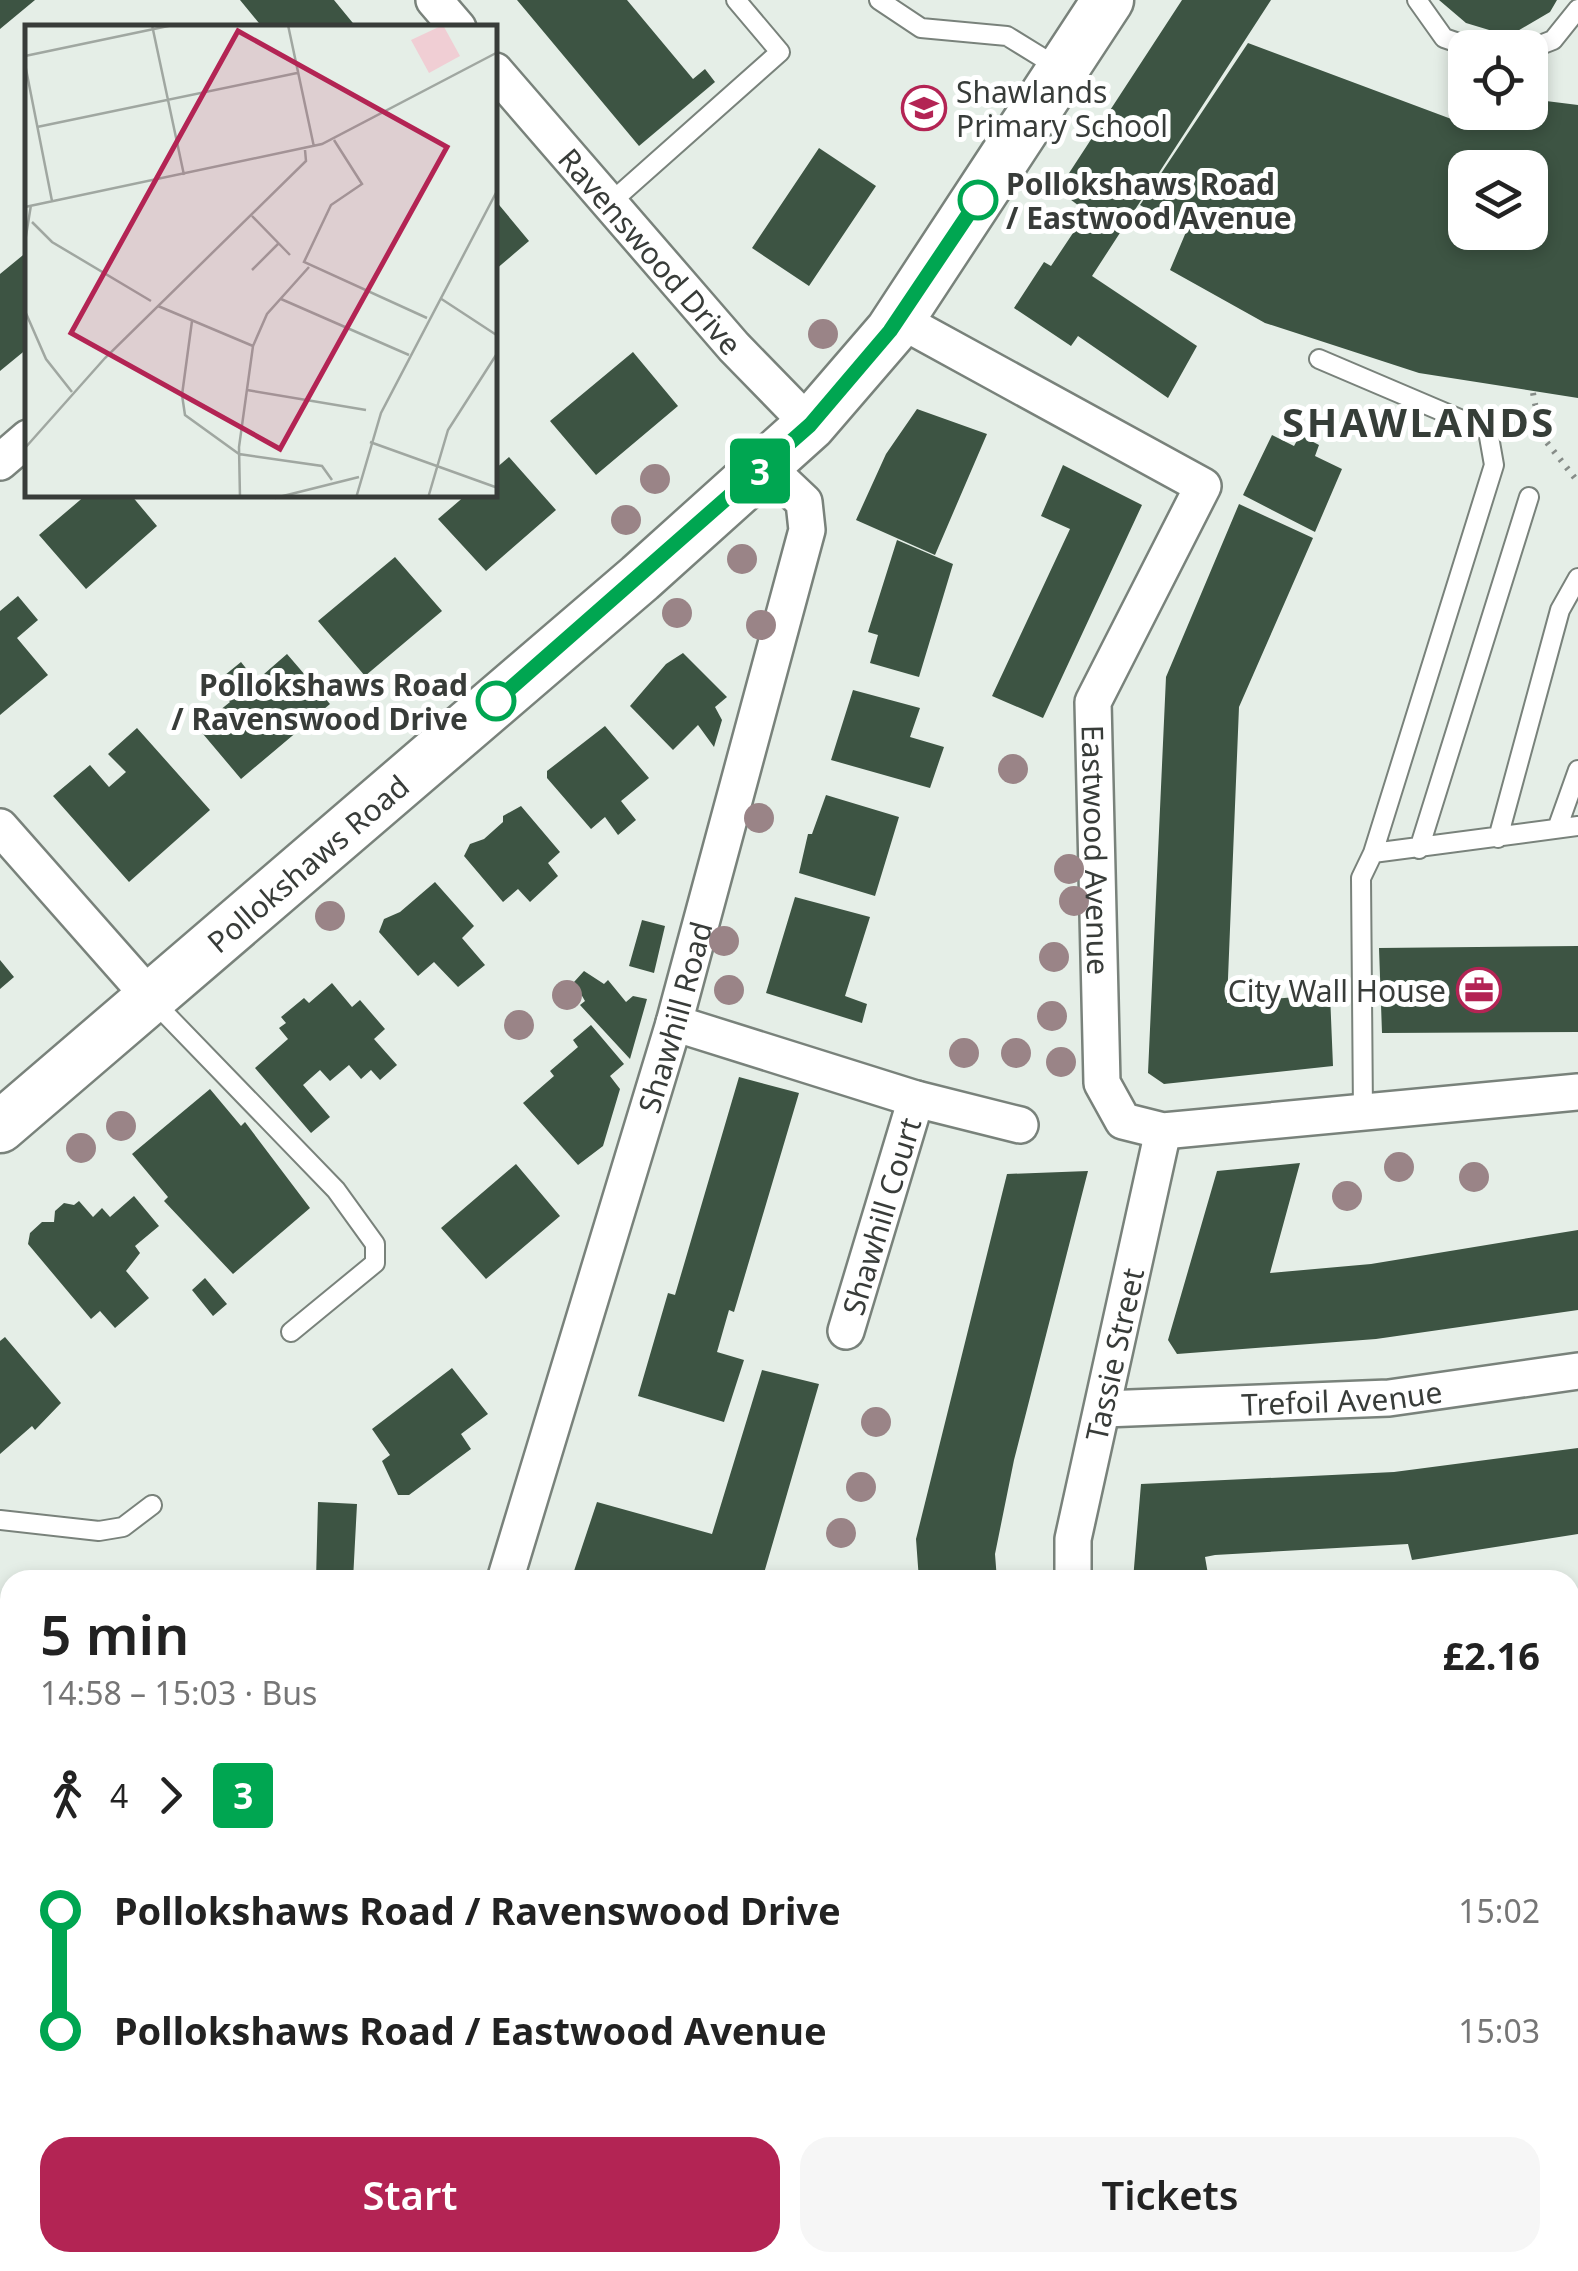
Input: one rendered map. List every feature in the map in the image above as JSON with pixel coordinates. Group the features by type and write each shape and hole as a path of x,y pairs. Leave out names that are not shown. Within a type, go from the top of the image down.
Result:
{"street":[{"path":"434,0 455,25"},
{"name":"Pollokshaws Road","path":"0,1127 810,425 898,320 1108,0"},
{"name":"Ravenswood Drive","path":"498,74 734,346 810,425"},
{"name":"Eastwood Avenue","path":"898,320 1203,486 1093,702 1102,1083 1122,1120 1163,1132 1578,1092"},
{"path":"0,462 25,441"},
{"name":"Shawhill Road","path":"508,1570 674,1023 807,530 804,502 766,466"},
{"path":"0,827 151,998"},
{"path":"674,1023 916,1099 1020,1126"},
{"name":"Shawhill Court","path":"846,1331 916,1099"},
{"name":"Tassie Street","path":"1074,1570 1073,1539 1163,1132"},
{"name":"Trefoil Avenue","path":"1104,1409 1389,1398 1578,1372"}],"lane":[{"path":"610,203 780,52 736,0"},
{"path":"879,0 922,28 1007,36 1063,71"},
{"path":"1418,0 1448,39"},
{"path":"1548,42 1578,9"},
{"path":"1319,359 1488,431 1494,465 1373,852 1361,878 1363,1112"},
{"path":"1419,849 1529,497"},
{"path":"1498,838 1560,610 1578,578"},
{"path":"1558,826 1578,770"},
{"path":"1373,852 1578,826"},
{"path":"151,998 336,1190 376,1244 374,1264 291,1332"},
{"path":"0,1520 98,1531 123,1527 152,1505"}],"path":[{"path":"1533,393 1541,435 1578,482"}],"building":[{"path":"0,0 35,0 0,29"},
{"path":"240,0 334,0 355,25 261,25"},
{"path":"517,0 627,0 693,79 705,69 715,82 639,146"},
{"path":"1182,0 1271,0 1092,276 1197,346 1168,398 1078,336 1071,346 1014,308 1044,262 1051,266 1087,212 1058,190"},
{"path":"1439,0 1557,0 1550,12 1519,30 1489,30 1466,23"},
{"path":"1248,43 1448,118 1448,130 1548,130 1548,101 1578,105 1578,398 1419,373 1265,323 1170,270 1186,232 1140,205"},
{"path":"819,148 876,186 809,286 752,248"},
{"path":"498,204 529,241 498,267"},
{"path":"25,253 25,350 0,371 0,274"},
{"path":"633,352 678,406 596,475 550,421"},
{"path":"917,409 987,434 935,555 856,520 886,454"},
{"path":"1272,435 1294,446 1300,435 1319,445 1315,456 1342,469 1315,532 1243,495"},
{"path":"509,457 556,510 486,571 438,519 462,498 498,498 498,466"},
{"path":"1063,465 1142,505 1043,718 992,696 1070,529 1041,516"},
{"path":"82,498 134,498 157,526 86,589 39,535"},
{"path":"1239,504 1313,538 1239,707 1227,1003 1330,994 1333,1066 1164,1084 1148,1073 1166,677"},
{"path":"897,540 953,564 919,677 870,663 878,635 868,632"},
{"path":"395,557 442,611 365,676 318,621"},
{"path":"18,596 38,620 17,638 48,675 0,715 0,611"},
{"path":"683,653 727,697 715,707 722,720 714,747 698,725 673,750 630,706 666,664"},
{"path":"287,654 330,704 241,779 198,728 230,702 214,684 241,662 256,681"},
{"path":"853,690 920,708 910,737 944,747 930,788 831,760"},
{"path":"605,726 649,778 621,801 636,820 618,835 605,817 591,829 547,778 547,771"},
{"path":"137,728 210,810 129,882 53,796 90,765 109,787 126,772 108,754"},
{"path":"826,795 899,817 875,896 799,873 808,834 812,834"},
{"path":"521,806 560,852 548,863 558,876 530,902 518,889 503,902 464,856 470,844 484,839 503,822 503,816"},
{"path":"435,882 474,926 462,938 485,965 458,987 434,962 418,976 379,932 384,919 400,912"},
{"path":"795,897 870,917 845,996 867,1004 862,1023 766,993"},
{"path":"642,920 665,926 654,973 629,966"},
{"name":"City Wall House","path":"1578,946 1578,1032 1382,1033 1379,948"},
{"path":"0,960 14,977 0,989"},
{"path":"584,971 604,984 608,980 626,1002 633,996 647,999 630,1059 580,1005 585,1001 574,982"},
{"path":"332,983 352,1007 360,1000 385,1029 374,1039 397,1065 380,1080 371,1070 361,1079 349,1065 330,1081 320,1070 303,1085 330,1117 311,1133 255,1068 288,1039 279,1028 286,1023 281,1017 304,998 309,1003"},
{"path":"591,1025 624,1064 610,1076 620,1089 603,1146 578,1165 523,1103 554,1076 550,1071 578,1047 573,1040"},
{"path":"739,1077 799,1093 734,1312 729,1310 717,1352 744,1360 724,1422 638,1396 668,1293 675,1295"},
{"path":"210,1089 241,1126 245,1122 310,1208 233,1274 164,1201 168,1197 132,1154"},
{"path":"1300,1163 1270,1273 1371,1264 1578,1230 1578,1310 1376,1339 1177,1354 1168,1340 1217,1171"},
{"path":"516,1164 560,1216 486,1279 441,1228"},
{"path":"1088,1171 1014,1460 995,1554 996,1570 918,1570 916,1539 1007,1174"},
{"path":"134,1196 159,1226 135,1246 140,1253 126,1271 149,1298 115,1328 100,1311 91,1319 28,1244 30,1233 42,1222 54,1222 55,1211 64,1203 74,1205 79,1201 93,1217 102,1208 110,1217"},
{"path":"205,1278 227,1304 213,1316 192,1290"},
{"path":"5,1337 61,1403 35,1430 32,1426 0,1454 0,1341"},
{"path":"452,1368 488,1414 461,1434 471,1449 409,1495 398,1495 382,1461 390,1455 372,1429"},
{"path":"762,1370 819,1384 765,1570 574,1570 597,1502 712,1534"},
{"path":"1578,1448 1578,1534 1412,1560 1408,1544 1215,1555 1205,1557 1207,1570 1134,1570 1141,1484 1394,1472"},
{"path":"318,1502 357,1504 354,1570 316,1570"}],"bus line":[{"name":"3","path":"496,701 810,425 890,331 978,200"}],"place":[{"name":"Shawlands Primary School","path":"924,108"},
{"name":"Pollokshaws Road / Eastwood Avenue","path":"978,200"},
{"name":"Pollokshaws Road / Ravenswood Drive","path":"496,701"},
{"name":"City Wall House","path":"1479,990"}],"district":[{"name":"SHAWLANDS","path":"1419,421"}]}
